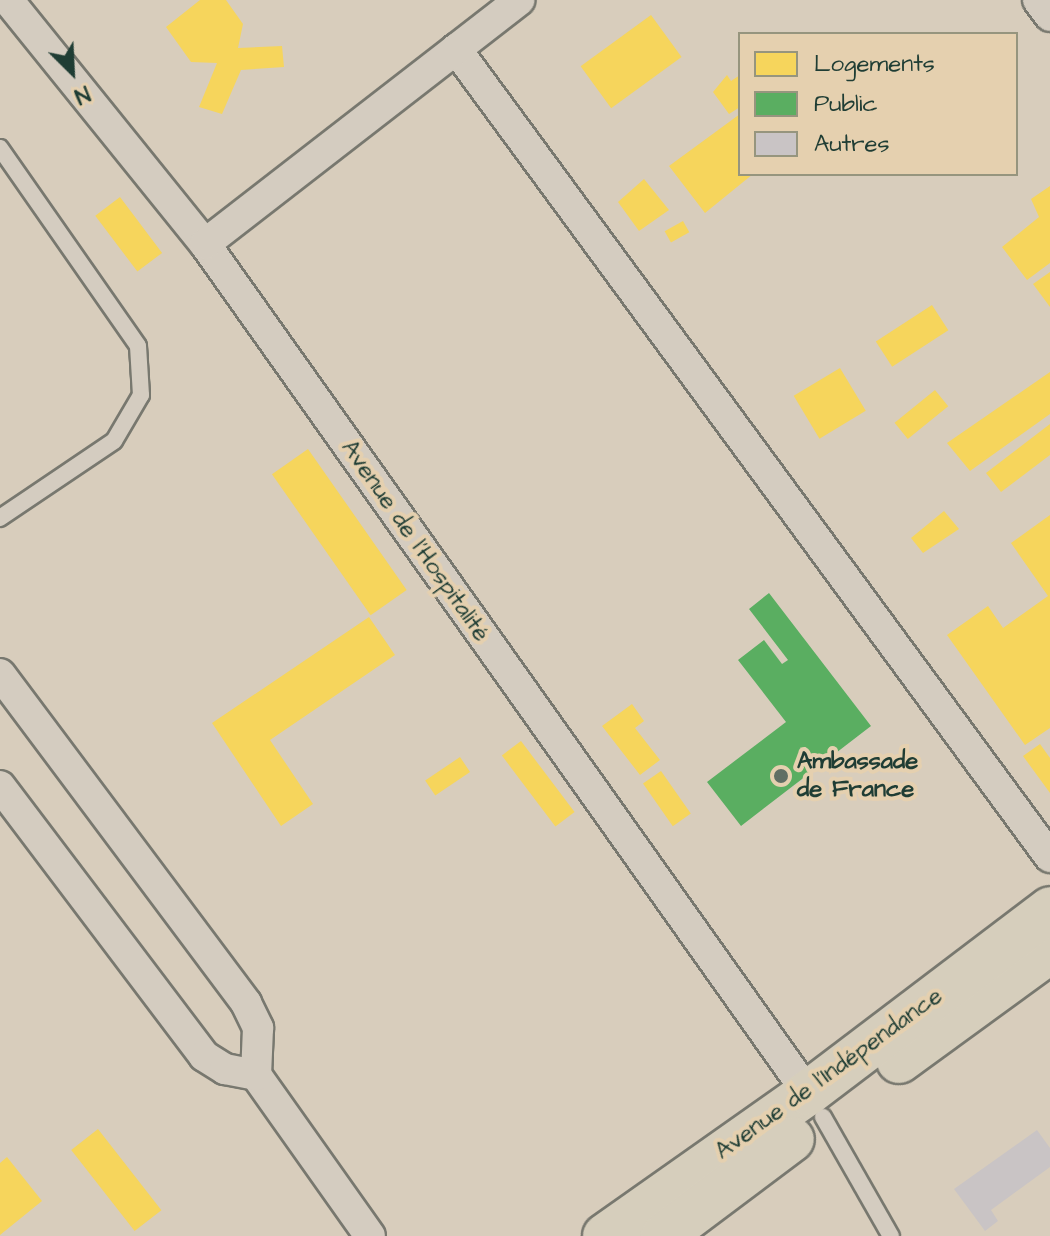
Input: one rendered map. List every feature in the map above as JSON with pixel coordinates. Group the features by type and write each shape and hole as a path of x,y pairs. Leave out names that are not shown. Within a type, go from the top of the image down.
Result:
{"main road":[{"name":"Avenue de l'Indépendance","path":"663,1236 1050,909"},
{"name":"Avenue de l'Indépendance","path":"605,1236 815,1105 1050,951"}],"street":[{"name":"Avenue de l'Hospitalité","path":"8,0 205,244 815,1105"},
{"path":"205,244 520,0"},
{"path":"1038,0 1050,16"},
{"path":"456,49 1050,857"},
{"path":"0,674 246,1003 258,1028 256,1075 370,1236"},
{"path":"0,786 204,1056 225,1069 256,1075"}],"lane":[{"path":"0,148 138,346 141,395 114,441 0,518"},
{"path":"815,1105 891,1236"}],"building: Logements":[{"path":"200,0 226,0 243,24 238,48 282,46 284,67 241,70 222,114 199,107 217,63 191,62 166,27"},
{"path":"651,15 682,57 611,108 581,66"},
{"path":"727,75 731,81 738,76 738,108 729,114 713,92"},
{"path":"738,115 738,176 751,176 705,213 669,166"},
{"path":"644,179 669,210 639,231 618,202"},
{"path":"1050,186 1050,263 1027,280 1002,247 1039,217 1031,199"},
{"path":"120,197 162,253 137,272 95,216"},
{"path":"683,221 689,232 671,243 665,231"},
{"path":"1050,272 1050,307 1033,284"},
{"path":"932,305 948,330 892,367 876,341"},
{"path":"840,368 866,411 819,439 794,396"},
{"path":"1050,372 1050,414 970,471 947,443"},
{"path":"935,390 948,406 908,439 895,423"},
{"path":"1050,424 1050,455 1001,492 986,473"},
{"path":"308,449 407,590 371,615 272,474"},
{"path":"944,511 959,529 923,553 911,538"},
{"path":"1050,515 1050,728 1025,745 947,635 988,606 1003,628 1048,596 1011,543"},
{"path":"369,617 395,655 270,740 313,804 281,826 212,723"},
{"path":"632,704 644,721 635,728 660,760 640,775 602,726"},
{"path":"521,741 575,812 555,827 502,755"},
{"path":"1040,744 1050,758 1050,793 1023,756"},
{"path":"460,757 470,772 435,795 425,780"},
{"path":"661,771 691,814 673,826 643,784"},
{"path":"98,1129 161,1210 135,1231 71,1150"},
{"path":"7,1157 42,1201 0,1235 0,1163"}],"building: Public":[{"path":"769,593 871,726 741,826 707,782 786,722 738,660 764,640 782,664 788,660 749,609"}],"building: Autres":[{"path":"1037,1130 1050,1148 1050,1167 991,1210 998,1221 985,1231 954,1189"}],"place":[{"name":"Ambassade de France","path":"781,776"}]}
